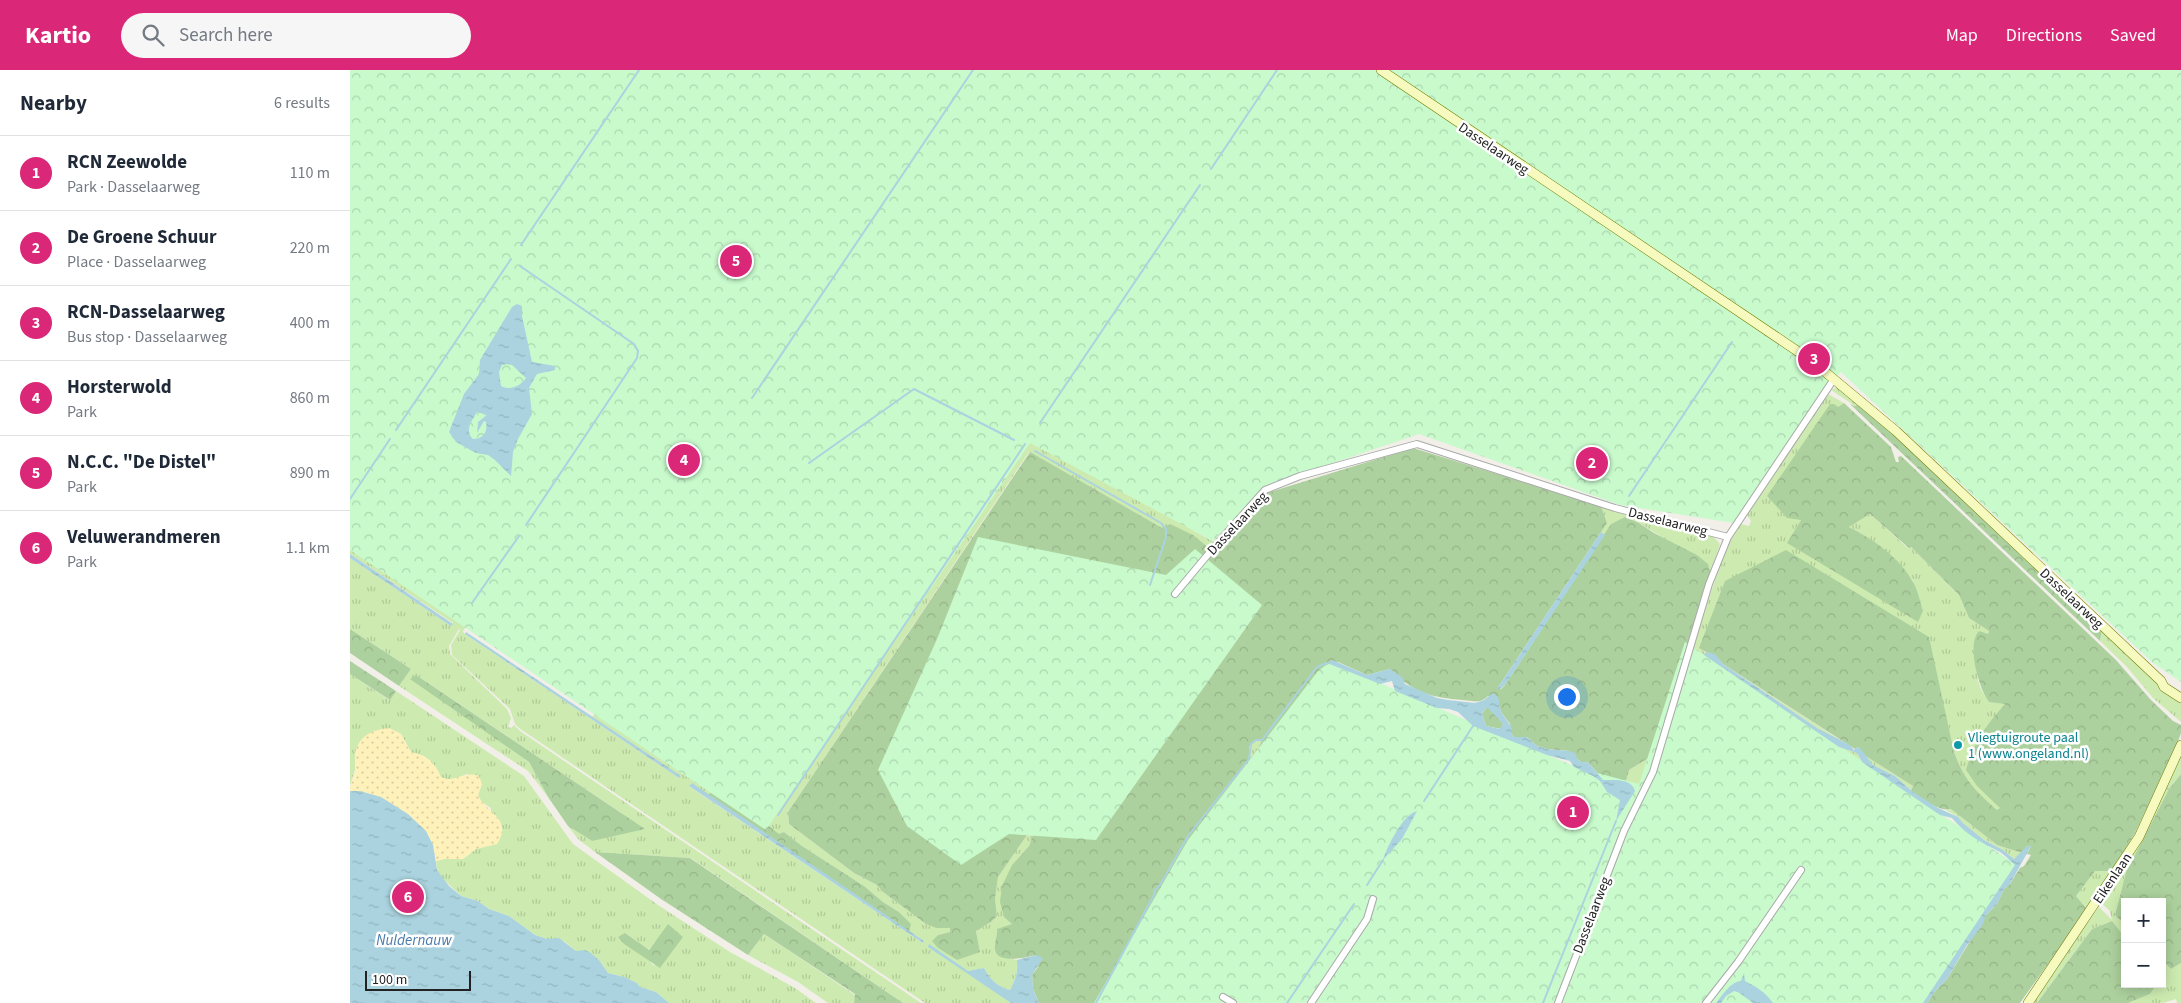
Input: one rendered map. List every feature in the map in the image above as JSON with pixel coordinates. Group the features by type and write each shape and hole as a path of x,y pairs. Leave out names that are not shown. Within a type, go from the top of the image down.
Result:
{"street":[{"name":"Dasselaarweg","path":"1381,70 1812,361 1896,430 2162,681 2181,691"},
{"path":"1728,537 1834,379"},
{"name":"Dasselaarweg","path":"1175,594 1265,490 1300,476 1417,444 1615,508 1728,537 1709,584 1653,772 1624,831 1558,1003"},
{"name":"Dasselaarweg","path":"2162,681 2164,687 2181,698"},
{"name":"Eikenlaan","path":"2028,1003 2139,836 2181,746"},
{"path":"1706,1003 1738,962 1802,870"},
{"path":"1311,1003 1367,918 1373,899"},
{"path":"1223,997 1233,1003"}],"green space":[{"path":"350,70 2181,70 2181,682 2152,662 1841,372 1829,383 1734,523 1620,505 1419,434 1292,477 1261,493 1213,541 1030,443 766,830 350,550"},
{"path":"911,376 1041,444 1221,546 1215,553 1203,544 1162,529 1029,452 788,812 789,824 854,873 877,885 883,892 926,924 936,928 950,928 950,932 938,935 980,952 976,931 997,916 995,899 998,877 1027,835 1032,817 1036,826 1029,846 1012,865 1012,924 998,933 995,949 1003,957 1017,960 1017,972 1014,982 1010,990 994,982 984,968 968,971 1011,1003 925,1003 519,728 515,724 510,709 452,655 451,645 459,629 449,646 450,654 507,709 511,718 508,727 511,728 514,725 520,731 921,1003 903,1003 691,858 595,852 578,839 568,826 592,841 623,814 416,675 529,762 548,797 528,771 399,686 411,669 350,629 350,558 451,626 453,623 350,554 350,547 498,581 463,631 465,634 679,778 680,776 592,717","holes":["691,783 708,795 715,790 761,820 779,835 784,832 802,846 864,886 883,902 899,912 910,924 909,931 890,919 924,941 923,943 690,787"]},
{"path":"1838,388 1860,403 1855,406 1831,390"},
{"path":"1828,394 1844,403 1838,407 1801,520 1788,543 1914,582 1876,544 1849,527 1870,514 1908,548 1911,547 1959,595 1969,618 1989,631 1977,674 1982,692 1989,702 2006,703 1979,737 1993,800 2000,808 1998,811 1968,784 1954,752 1699,648 1833,743 1692,651 1725,549 1741,524 1749,526 1751,521 1747,515"},
{"path":"1844,403 1891,447 1896,462 1899,462 1898,457 1901,456 2116,660 2150,699 2173,721 2181,725 2181,733 2177,744 2135,833 2112,871 2095,871 2076,896 2087,909 2020,1003 1927,1003 1947,979 1986,915 1997,904 2004,889 2010,884 2020,868 2024,866 2031,855 2027,854 2031,846 2027,846 2022,853 1997,845 1951,809 1936,807 1912,792 1913,786 1864,755 1858,747 1855,749 1723,664 1715,656 1699,648 1725,581 1786,550 1929,637 1958,763 1976,791 1997,810 2000,808 1977,786 1966,770 1981,734 2005,704 1989,702 1981,687 1975,666 1975,637 1979,631 1988,634 1989,631 1969,618 1959,595 1911,547 1909,548 1870,514 1849,527 1885,550 1908,573 1916,589 1923,611 1918,622 1787,543 1801,520 1787,518 1767,496 1830,404 1838,407"},
{"path":"1860,403 2036,567 2042,577 2058,593 2102,629 2100,641 1850,404 1855,406"},
{"path":"1413,448 1601,506 1607,523 1497,689 1501,689 1505,685 1611,524 1625,517 1697,555 1708,564 1710,572 1655,754 1629,770 1626,781 1600,776 1588,762 1582,763 1569,751 1547,749 1537,746 1527,737 1514,737 1511,733 1510,724 1501,712 1498,700 1488,696 1477,701 1442,698 1423,692 1406,683 1390,669 1367,675 1338,662 1329,664 1110,1003 1039,1003 1033,989 1032,975 1038,967 1036,955 1013,959 1006,958 997,954 995,949 997,929 1012,924 1004,917 1000,902 1002,886 1012,865 1029,846 1036,826 1202,567 1267,493","holes":["1256,740 1262,740 1257,751 1249,759 1249,747"]},
{"path":"1030,452 1162,528 1170,524 1193,535 1209,548 1173,594 1032,817 1027,835 998,877 995,899 997,916 976,931 980,952 957,960 938,948 932,941 938,935 950,932 950,928 936,928 926,924 883,892 877,885 854,873 789,824 788,812"},
{"path":"1601,506 1713,536 1720,544 1710,572 1707,564 1639,523 1625,518 1611,524 1605,535 1601,532 1607,523"},
{"path":"978,537 1166,575 1195,549 1262,605 1096,840 1009,834 961,865 907,826 878,770 937,639"},
{"path":"350,629 411,669 399,686 350,653"},
{"path":"2102,629 2158,685 2181,702 2181,722 2153,698 2126,666 2100,641"},
{"path":"1685,642 2018,866 1925,1003 1094,1003 1188,840 1318,671 1326,665 1333,663 1595,775 1597,773 1639,784"},
{"path":"350,661 396,691 390,700 350,674"},
{"path":"1723,664 1843,742 1817,728"},
{"path":"350,674 389,700 396,691 524,776 573,844 658,905 730,952 795,988 816,1003 669,1003 656,992 640,987 637,983 624,977 608,973 599,960 591,953 576,951 564,941 535,935 509,916 489,909 478,901 461,896 441,877 437,870 436,861 463,859 476,849 483,847 491,808 480,801 478,795 482,784 467,774 450,779 440,777 429,760 411,752 401,734 389,728 355,753 355,770 350,785","holes":["665,930 654,966 625,933 648,950"]},
{"path":"416,675 645,829 592,841 568,826 548,797 529,762 410,679"},
{"path":"1487,707 1490,707 1503,724 1501,729 1486,726 1482,714"},
{"path":"1256,740 1262,740 1257,751 1249,759 1249,747"},
{"path":"1840,747 1857,753 1861,761"},
{"path":"1655,754 1645,783 1626,806 1628,782 1626,781 1629,770"},
{"path":"1864,755 1913,786 1911,790 1895,776 1873,765"},
{"path":"2181,755 2181,774 2169,789 2126,872 2115,915 2121,921 2121,932 2112,921 2092,929 2037,1003 2029,1003 2099,907 2112,920 2110,911 2101,903 2147,829"},
{"path":"2181,774 2181,963 2171,969 2166,964 2166,898 2121,898 2121,921 2115,915 2126,872 2169,789"},
{"path":"714,790 761,820 779,834 784,832 802,846 864,886 883,902 899,912 911,924 909,932 708,795"},
{"path":"1951,809 1997,845 2022,853 2014,859 2003,850 1984,840 1958,817 1946,810"},
{"path":"595,852 690,858 903,1003 854,1003 855,994 764,934 748,955 661,899"},
{"path":"2095,871 2112,871 2087,909 2076,896"},
{"path":"2112,921 2121,932 2121,988 2154,988 2150,994 2128,1003 2037,1003 2092,929"},
{"path":"668,924 683,937 660,968 624,944 618,937 625,933 649,950"},
{"path":"764,934 855,995 854,1003 828,1003 798,982 748,955"},
{"path":"2181,963 2181,1003 2177,1003 2176,999 2163,1003 2128,1003 2150,994 2154,988 2166,988 2166,964 2171,969"}],"sand":[{"path":"389,728 401,734 411,752 429,760 436,767 441,777 450,779 469,775 479,776 482,784 478,795 501,822 501,835 497,844 476,849 463,859 436,861 433,845 350,791 355,772 356,749 359,743 371,732"}],"water":[{"path":"517,304 522,306 522,316 532,362 555,366 555,370 537,374 529,388 532,414 513,452 511,476 488,455 476,453 456,442 449,432 464,394 479,374 480,360 512,307","holes":["502,365 512,365 526,378 512,388 501,386 499,372","477,412 487,415 478,422 477,433 484,421 486,422 486,429 482,436 473,439 470,436 469,429"]},
{"path":"1601,532 1605,535 1505,685 1497,689"},
{"path":"350,554 453,624 451,626 350,558"},
{"path":"466,632 681,776 679,778 465,634"},
{"path":"1706,652 1715,654 1723,664 1817,728 1850,745 1854,750 1858,747 1860,748 1873,765 1895,776 1913,792 1938,808 1958,817 1984,840 2003,850 2014,859 2027,846 2031,846 2010,884 2004,889 1997,904 1986,915 1982,926 1967,945 1947,979 1927,1003 1923,1003 2015,865 2001,853 1980,842 1952,818 1940,815 1862,762 1857,753 1839,747 1704,655"},
{"path":"1332,660 1367,675 1390,669 1402,677 1405,684 1437,698 1448,700 1475,703 1484,700 1493,693 1498,697 1501,712 1512,728 1511,733 1514,737 1527,737 1537,746 1575,753 1580,761 1588,762 1603,780 1626,782 1635,791 1616,821 1620,800 1607,792 1600,781 1574,767 1570,761 1547,755 1473,726 1458,712 1437,708 1395,691 1392,681 1380,684 1327,663","holes":["1487,707 1503,724 1500,729 1486,726 1482,714"]},
{"path":"692,783 924,941 923,943 689,786"},
{"name":"Nuldernauw","path":"350,791 360,791 381,797 408,814 426,831 433,845 437,870 449,886 461,896 478,901 489,909 509,916 535,935 547,939 559,938 576,951 585,950 591,953 599,960 608,973 624,977 637,983 640,987 656,992 669,1003 350,1003"},
{"path":"1417,811 1402,839 1383,860 1401,824 1412,813"},
{"path":"929,944 968,971 984,968 994,982 1010,990 1016,975 1017,960 1036,955 1043,958 1032,975 1033,989 1039,1003 1011,1003 928,947"},
{"path":"1744,973 1745,981 1760,990 1773,1003 1753,1003 1734,991 1726,996 1721,1003 1716,1003 1730,986 1741,981"}],"waterway":[{"path":"521,245 639,70"},
{"path":"752,398 973,70"},
{"path":"1211,169 1277,70"},
{"path":"1040,423 1200,185"},
{"path":"396,430 511,259"},
{"path":"520,266 634,344 638,351 637,358 526,525"},
{"path":"1629,496 1732,342"},
{"path":"809,463 914,389 1014,440"},
{"path":"350,499 390,439"},
{"path":"778,815 1025,444"},
{"path":"1035,451 1161,523 1166,529 1166,537 1150,585"},
{"path":"472,603 519,536"},
{"path":"1096,1003 1155,893 1154,891 1160,885 1188,836 1249,759 1251,744 1256,740 1262,740 1317,667 1327,663"},
{"path":"1424,801 1473,726"},
{"path":"1543,1003 1616,821"},
{"path":"1367,885 1383,860"},
{"path":"1287,1003 1354,904"}],"place":[{"name":"N.C.C. \"De Distel\"","path":"736,261"},
{"name":"RCN-Dasselaarweg","path":"1814,359"},
{"name":"Horsterwold","path":"684,460"},
{"name":"De Groene Schuur","path":"1592,463"},
{"name":"Vliegtuigroute paal 1 (www.ongeland.nl)","path":"1958,745"},
{"name":"RCN Zeewolde","path":"1573,812"},
{"name":"Veluwerandmeren","path":"408,897"}]}
